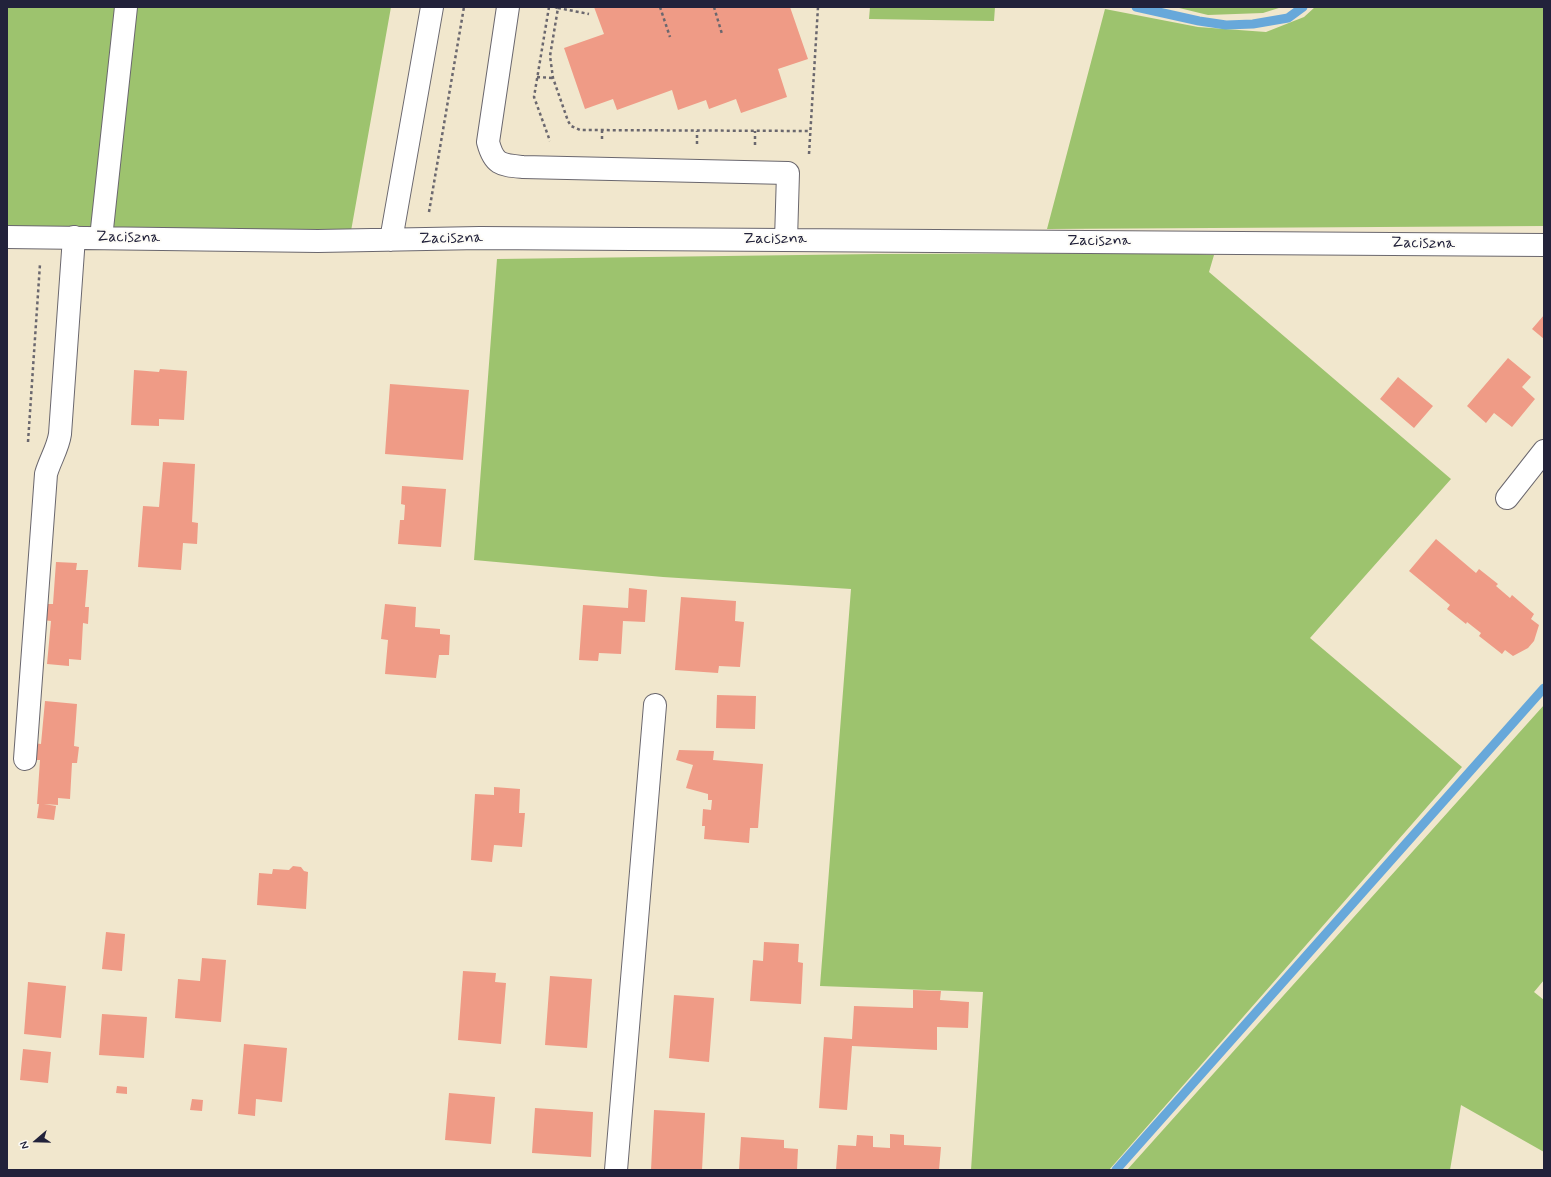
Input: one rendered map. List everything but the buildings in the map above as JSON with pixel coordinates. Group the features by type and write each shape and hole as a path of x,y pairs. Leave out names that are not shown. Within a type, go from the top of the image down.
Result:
{"street":[{"path":"101,238 126,7"},
{"path":"391,240 432,7"},
{"path":"508,7 488,142 491,155 503,165 788,174 786,240"},
{"name":"Zaciszna","path":"7,237 318,241 424,239 786,240 1544,245"},
{"path":"25,759 46,474 59,443 74,237"},
{"path":"1507,498 1544,451"},
{"path":"616,1170 655,705"}],"path":[{"path":"424,239 464,7"},
{"path":"534,97 549,7"},
{"path":"589,14 556,7 550,56 553,78 571,126 580,130 810,131"},
{"path":"660,7 670,37"},
{"path":"714,7 722,34"},
{"path":"808,161 818,7"},
{"path":"538,77 553,78"},
{"path":"755,131 755,146"}],"green space":[{"path":"7,7 391,7 351,231 7,229"},
{"path":"870,7 995,7 994,21 869,19"},
{"path":"1175,7 1282,7 1263,13 1208,15"},
{"path":"1315,7 1544,7 1544,226 1047,229 1105,9 1198,27 1266,32 1304,17"},
{"path":"1183,253 1214,255 1209,272 1451,479 1310,638 1462,767 1109,1170 971,1170 983,992 820,986 851,589 663,577 474,560 497,259 877,254"},
{"path":"1544,705 1544,980 1534,992 1544,1000 1544,1152 1461,1105 1450,1170 1127,1170"}],"waterway":[{"path":"1136,7 1199,21 1226,25 1253,24 1288,18 1303,7"},
{"path":"1116,1170 1544,688"}]}
